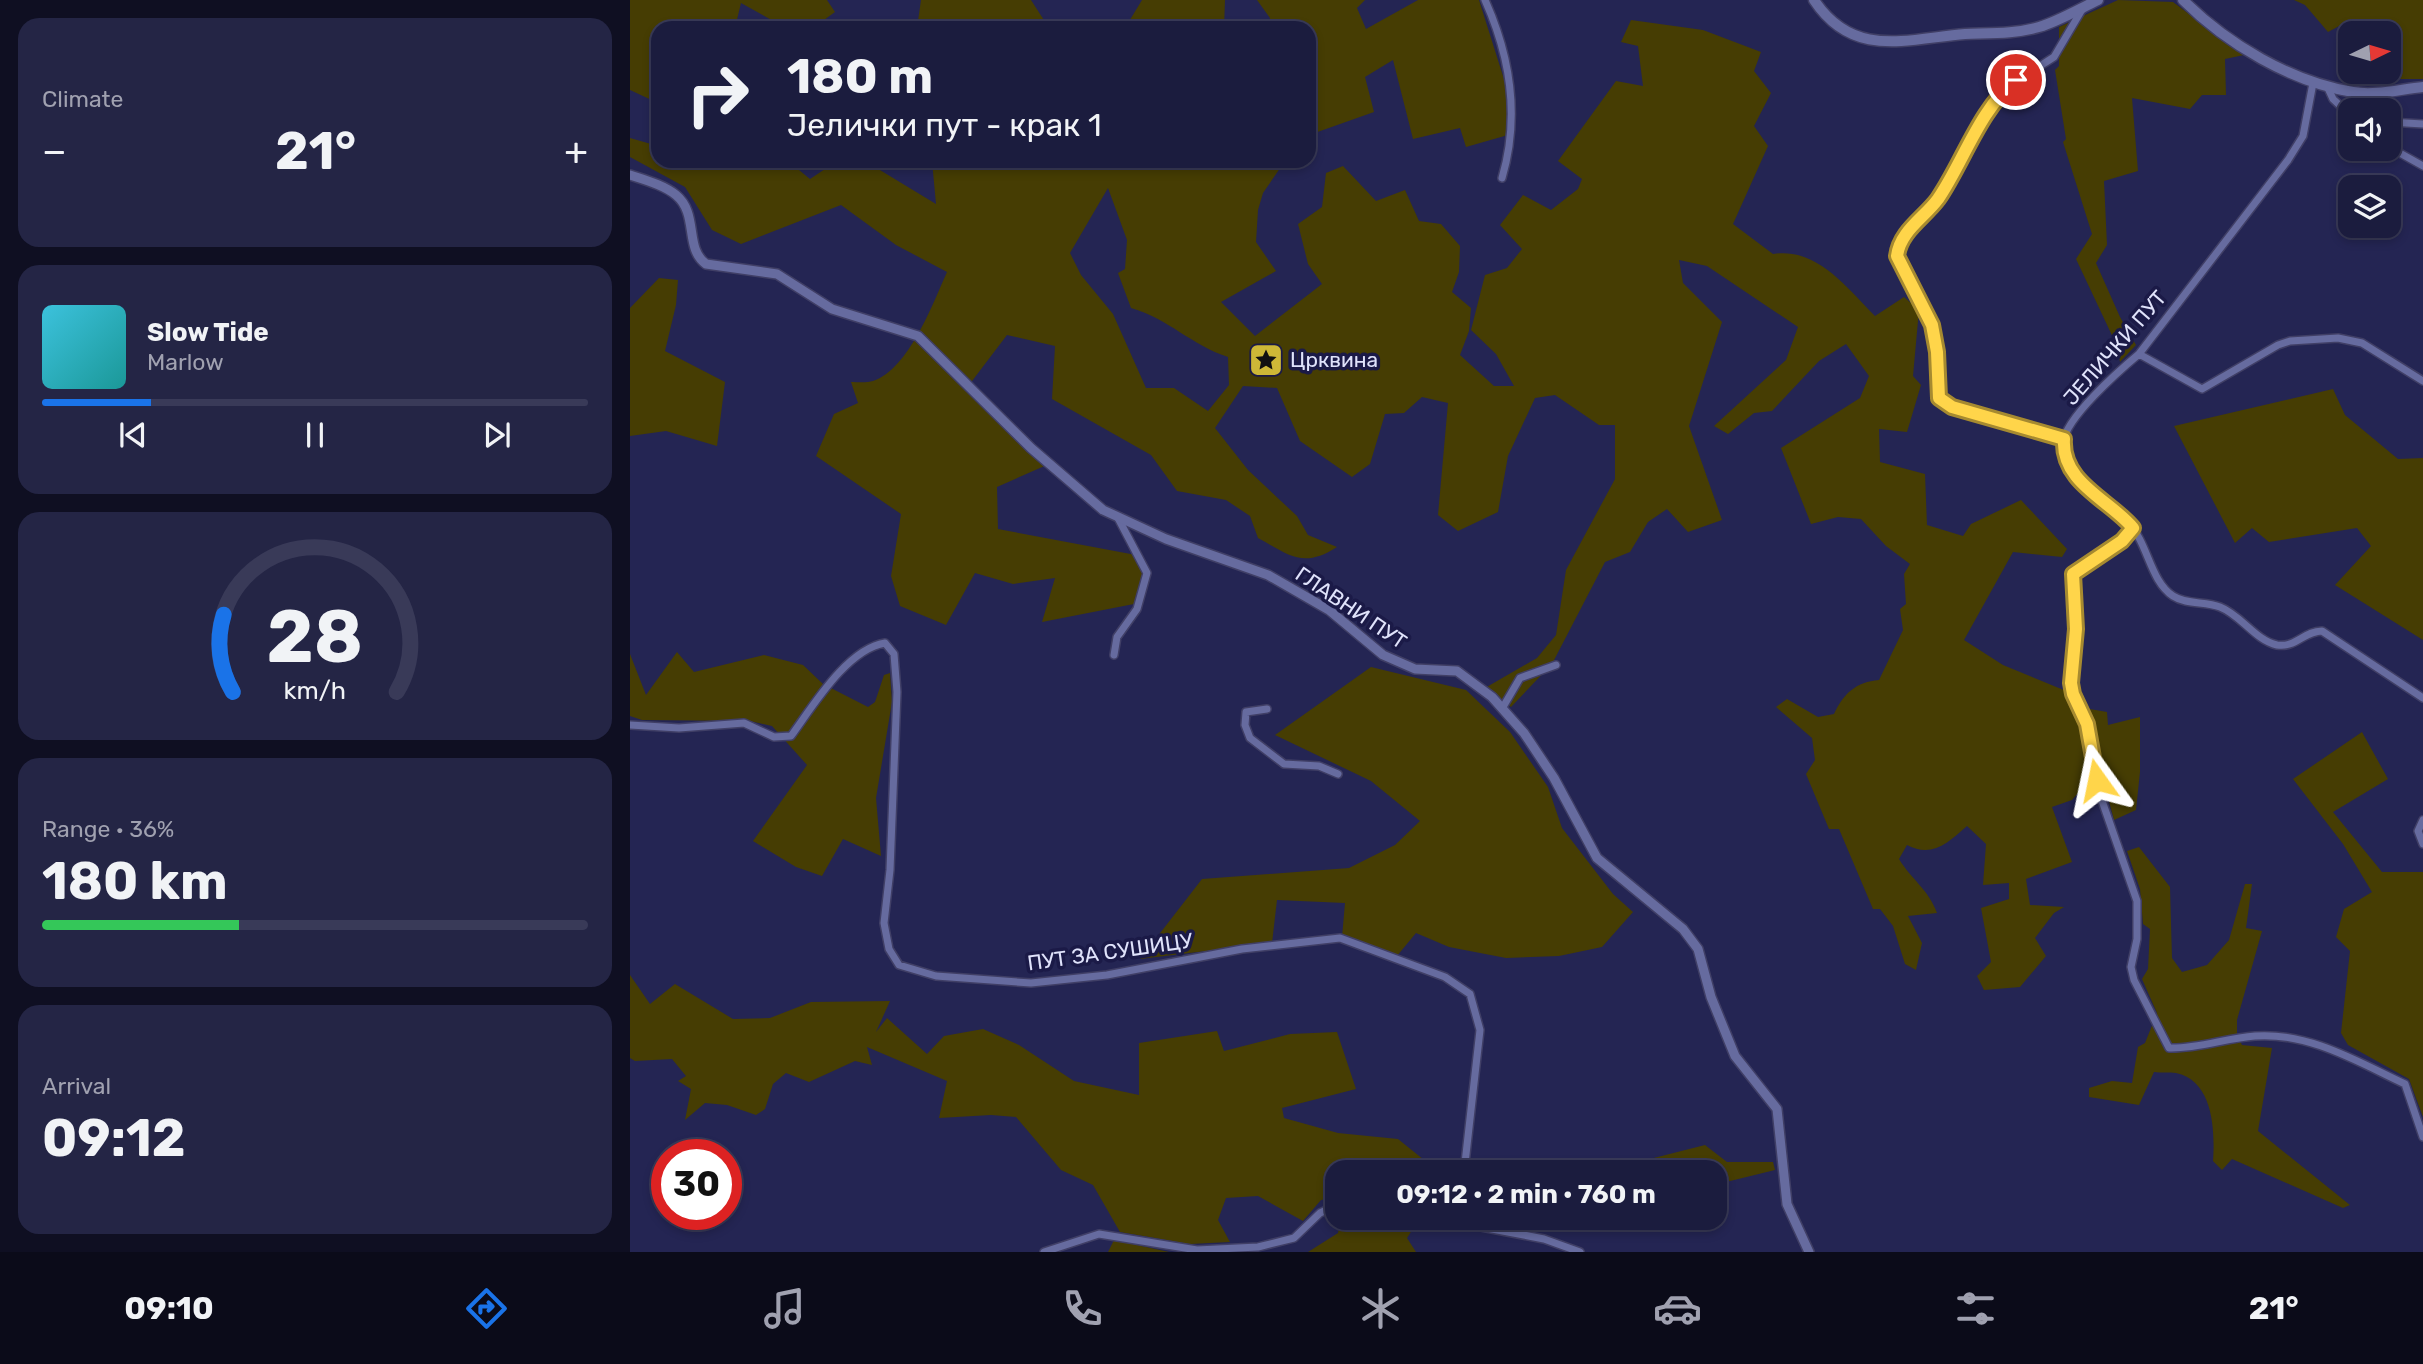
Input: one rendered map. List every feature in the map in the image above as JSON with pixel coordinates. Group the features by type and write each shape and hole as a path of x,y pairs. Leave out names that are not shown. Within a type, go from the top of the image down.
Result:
{"main road":[{"path":"1814,0 1825,15 1846,33 1866,40 1892,43 2039,27 2098,0"},
{"path":"2183,0 2220,33 2313,83 2369,93 2423,87"}],"street":[{"path":"1485,0 1511,86 1510,150 1502,178"},
{"path":"2064,439 1952,407 1939,398 1937,352 1932,325 1897,256 1902,237 1939,197 2004,89 2054,57 2071,33 2083,7"},
{"name":"ЈЕЛИЧКИ ПУТ","path":"2313,83 2302,136 2288,160 2139,354 2111,378 2064,439 2067,458 2084,486 2133,528 2171,595 2183,601 2220,607 2271,644 2287,647 2312,631 2322,631 2423,698"},
{"path":"2327,86 2338,104"},
{"path":"2401,123 2423,124"},
{"path":"2401,154 2423,166"},
{"name":"ГЛАВНИ ПУТ","path":"630,176 671,192 681,200 692,222 695,251 706,264 777,274 793,281 832,309 918,336 1031,448 1094,503 1118,518 1278,580 1329,610 1383,655 1415,669 1457,671 1503,707 1554,778 1597,858 1683,929 1698,949 1711,997 1735,1056 1777,1109 1787,1204 1810,1252"},
{"path":"2139,354 2202,389 2290,341 2354,339 2423,381"},
{"path":"1114,655 1117,637 1137,609 1147,573 1118,518"},
{"path":"2133,528 2122,541 2073,574 2076,629 2071,683 2073,694 2087,724 2100,794 2137,901 2137,939 2131,967 2134,980 2169,1048 2257,1036 2298,1039 2333,1050 2405,1084 2423,1137"},
{"name":"ПУТ ЗА СУШИЦУ","path":"630,725 671,728 744,723 774,737 791,736 845,668 873,645 885,643 894,654 897,692 890,870 884,923 889,949 899,965 936,976 1031,983 1107,975 1242,949 1339,938 1364,945 1387,958 1445,977 1470,994 1480,1030 1465,1160"},
{"path":"1503,707 1520,678 1556,664"},
{"path":"1267,709 1246,712 1245,726 1251,738 1284,764 1319,766 1338,774"},
{"path":"2423,820 2418,831 2423,844"},
{"path":"1044,1252 1099,1234 1197,1250 1258,1247 1294,1238 1325,1211"},
{"path":"1497,1230 1544,1239 1580,1252"}],"shaded area":[{"path":"630,0 827,0 835,12 823,21 773,21 741,3 737,21 651,21 651,100 630,90"},
{"path":"921,0 1031,0 1044,21 918,21"},
{"path":"1142,0 1225,0 1224,21 1129,21"},
{"path":"1257,0 1365,0 1357,8 1366,29 1418,0 1479,0 1509,95 1508,135 1466,147 1460,128 1413,139 1393,60 1365,77 1374,112 1316,133 1316,21 1269,21 1270,18"},
{"path":"2118,0 2173,2 2244,55 2225,59 2226,95 2202,95 2190,109 2132,98 2138,171 2104,181 2107,245 2096,263 2120,317 2136,345 2120,362 2117,346 2076,259 2092,234 2063,142 2066,139 2055,70 2059,66 2059,27"},
{"path":"2294,0 2423,0 2423,79 2401,79 2401,21 2338,21 2338,27 2328,32 2305,5"},
{"path":"1631,20 1703,30 1761,52 1754,71 1771,93 1754,126 1768,146 1733,224 1773,254 1804,257 1817,263 1842,282 1875,316 1904,297 1919,310 1913,376 1921,385 1907,432 1879,429 1880,462 1925,474 1927,525 1963,536 1971,524 2021,500 2067,549 2062,557 2013,552 1964,640 2003,665 2071,693 2092,777 2072,800 2052,807 2072,862 2026,879 2030,905 2064,907 2054,913 2035,938 2046,956 2020,987 1984,990 1977,976 1991,962 1981,908 2009,899 2009,883 1983,885 1986,844 1967,826 1939,847 1924,850 1907,845 1899,859 1934,905 1937,913 1908,916 1922,943 1916,970 1905,964 1893,926 1880,909 1873,909 1839,829 1829,829 1806,774 1815,760 1812,738 1776,707 1787,699 1818,717 1834,714 1842,700 1857,686 1879,680 1903,630 1900,609 1906,604 1904,574 1910,564 1886,546 1861,519 1838,517 1811,524 1781,448 1860,398 1869,376 1846,344 1819,361 1772,411 1754,413 1728,434 1714,426 1786,360 1798,327 1707,266 1679,260 1683,283 1722,322 1689,426 1722,520 1688,532 1667,509 1648,522 1630,552 1605,562 1552,664 1511,707 1485,688 1537,658 1556,635 1566,570 1615,479 1615,425 1599,425 1555,395 1535,398 1508,456 1498,512 1458,531 1438,515 1448,403 1422,397 1404,413 1385,414 1370,464 1352,477 1300,441 1277,388 1243,386 1215,428 1248,470 1297,516 1308,535 1337,547 1315,557 1296,557 1258,538 1250,516 1226,500 1177,491 1151,455 1052,399 1055,346 1007,335 969,385 1049,464 997,487 998,529 1136,555 1147,573 1139,603 1042,622 1055,578 1013,584 975,573 946,625 900,606 891,576 901,514 816,456 834,414 858,403 851,382 873,381 898,363 918,334 947,272 896,245 841,205 741,244 712,230 685,187 630,157 630,138 651,144 651,168 797,168 810,179 825,169 877,168 936,204 933,168 1280,168 1263,193 1258,210 1256,242 1276,271 1221,302 1255,336 1322,284 1308,264 1298,224 1322,207 1326,173 1343,166 1376,201 1405,190 1419,221 1441,224 1460,246 1459,272 1452,292 1471,308 1469,331 1460,355 1494,386 1514,386 1496,354 1471,330 1485,275 1507,268 1522,249 1500,225 1523,195 1551,210 1578,189 1582,179 1558,161 1616,81 1643,86 1638,46 1621,42","holes":["1108,188 1127,240 1125,269 1118,273 1131,308 1228,357 1229,385 1208,411 1174,388 1146,388 1113,314 1081,275 1070,253"]},
{"path":"659,278 678,280 676,305 665,351 725,382 717,446 666,431 630,436 630,308"},
{"path":"2333,389 2345,415 2398,459 2423,458 2423,640 2335,585 2371,546 2357,528 2269,542 2252,528 2235,543 2174,426"},
{"path":"677,652 694,672 764,655 803,665 823,684 868,707 875,702 884,675 890,673 892,702 876,798 881,856 843,839 822,876 796,867 753,841 807,765 772,726 750,721 642,720 630,716 630,654 646,695"},
{"path":"1371,667 1466,690 1510,732 1548,787 1562,828 1613,894 1633,912 1602,947 1559,956 1506,958 1449,947 1416,933 1392,962 1342,937 1345,903 1277,900 1272,943 1140,959 1202,879 1349,868 1395,845 1420,821 1371,781 1275,735"},
{"path":"2090,709 2107,712 2108,725 2140,717 2140,772 2136,810 2114,820 2094,745"},
{"path":"2362,732 2388,779 2333,812 2382,872 2423,872 2423,1117 2409,1079 2348,1045 2341,1033 2350,951 2336,937 2344,909 2372,892 2343,844 2293,779"},
{"path":"2139,847 2170,887 2172,958 2182,972 2207,965 2229,940 2245,884 2252,884 2246,928 2262,931 2237,1020 2237,1035 2242,1045 2272,1048 2258,1131 2350,1205 2343,1208 2232,1159 2222,1170 2213,1161 2210,1109 2198,1086 2189,1078 2176,1073 2154,1072 2139,1105 2089,1097 2089,1088 2112,1081 2132,1083 2138,1047 2145,1043 2157,1013 2142,979 2148,969 2150,929 2143,924 2140,889 2127,851"},
{"path":"630,975 650,1004 675,984 733,1019 770,1018 811,1002 890,1001 876,1032 887,1018 927,1054 944,1036 983,1029 1019,1045 1074,1081 1139,1095 1139,1043 1217,1031 1224,1051 1290,1034 1337,1032 1356,1089 1282,1108 1284,1118 1338,1133 1398,1139 1424,1160 1325,1160 1325,1199 1321,1200 1303,1221 1258,1196 1226,1198 1218,1220 1230,1242 1190,1244 1120,1232 1093,1185 1061,1170 1016,1117 991,1115 939,1118 947,1081 867,1047 872,1065 855,1061 809,1082 786,1073 773,1084 765,1109 756,1115 727,1105 705,1103 685,1120 691,1089 678,1081 686,1076 672,1059 635,1061 630,1058"},
{"path":"1705,1145 1724,1160 1646,1160"},
{"path":"1727,1162 1773,1162 1775,1170 1727,1182"},
{"path":"1339,1230 1412,1230 1407,1238 1416,1252 1308,1252"},
{"path":"1114,1240 1169,1252 1108,1252"}],"place":[{"name":"Црквина","path":"1266,360"}],"route":[{"path":"2016,80 2004,89 1992,107 1939,197 1902,237 1897,256 1932,325 1937,352 1939,398 1952,407 2064,439 2067,458 2084,486 2094,498 2133,528 2122,541 2073,574 2076,629 2071,683 2073,694 2087,724 2097,780"}]}
